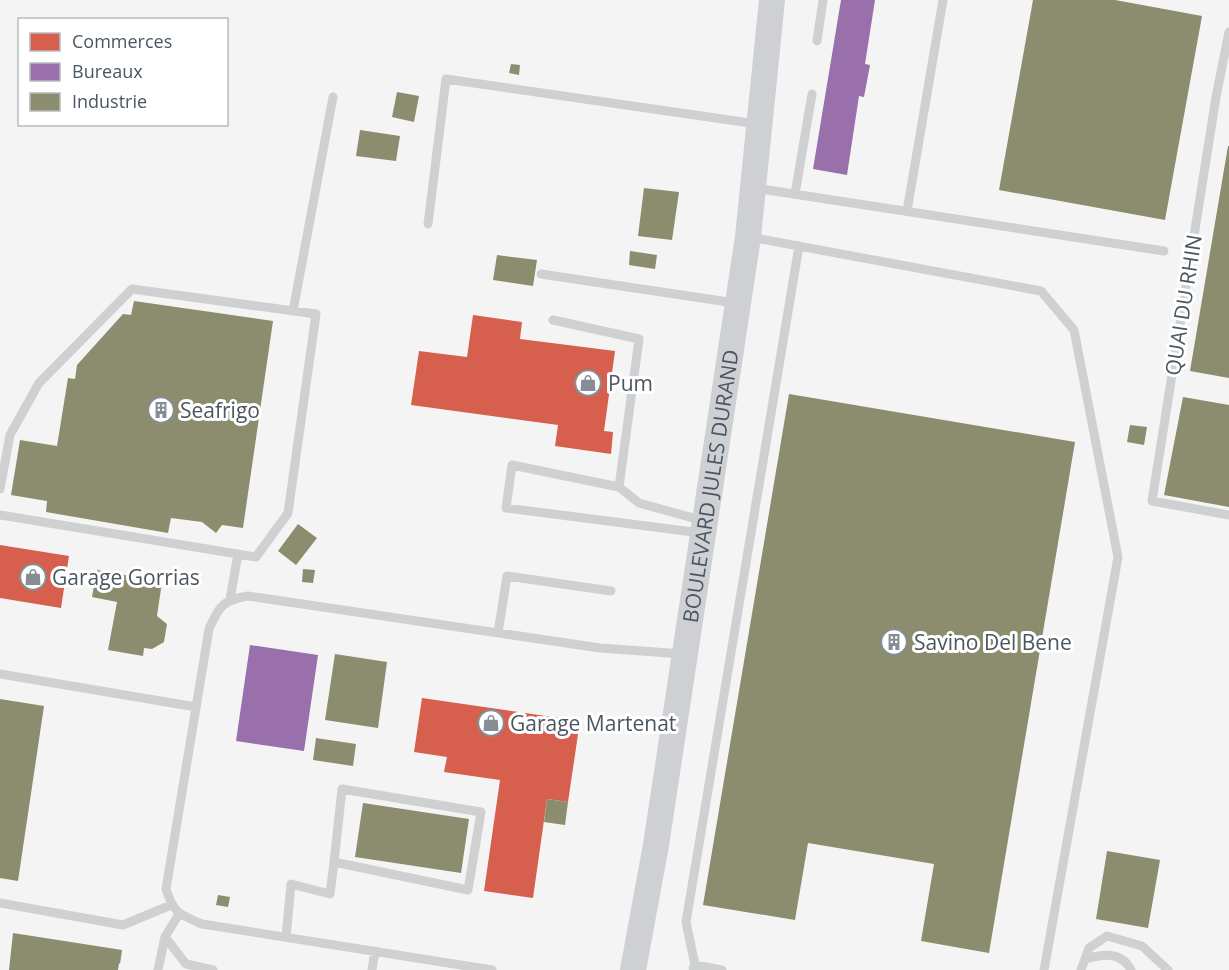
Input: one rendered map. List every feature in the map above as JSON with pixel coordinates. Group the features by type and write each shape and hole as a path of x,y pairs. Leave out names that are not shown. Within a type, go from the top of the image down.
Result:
{"main road":[{"name":"BOULEVARD JULES DURAND","path":"633,970 656,845 686,654 748,237 772,0"}],"lane":[{"path":"817,41 823,0"},
{"path":"908,211 943,0"},
{"name":"QUAI DU RHIN","path":"1229,32 1216,98 1152,501 1229,515"},
{"path":"428,224 446,79 759,125"},
{"path":"795,194 812,94"},
{"path":"294,311 333,97"},
{"path":"753,187 1164,251"},
{"path":"748,237 1041,291 1074,330 1118,557 1044,970"},
{"path":"722,970 694,968 686,922 799,246"},
{"path":"541,274 737,304"},
{"path":"0,489 10,435 39,383 132,289 316,314 288,513 256,557 0,515"},
{"path":"553,320 639,339 619,486"},
{"path":"513,465 619,486 639,503 705,527 506,508 513,465"},
{"path":"230,598 238,554"},
{"path":"498,633 507,576 611,591"},
{"path":"492,970 202,924 179,914 171,905 166,889 209,629 217,609 230,598 248,596 600,648 686,654"},
{"path":"0,674 196,707"},
{"path":"286,938 291,884 330,894 342,789 481,812 468,890 334,862"},
{"path":"0,903 123,925 171,905"},
{"path":"159,970 165,937 179,914"},
{"path":"1081,970 1089,948 1107,936 1142,946 1168,970"},
{"path":"165,937 186,963 213,970"},
{"path":"372,970 375,951"},
{"path":"1085,958 1107,953 1128,963 1131,970"}],"building: Commerces":[{"path":"473,315 522,322 520,339 615,351 604,431 613,432 611,454 555,446 558,425 411,405 419,351 467,357"},
{"name":"Garage Gorrias","path":"0,545 69,556 61,608 0,598"},
{"path":"422,698 580,721 568,802 547,799 533,898 484,891 500,780 444,772 447,757 414,752"}],"building: Bureaux":[{"path":"841,0 875,0 865,64 870,65 864,97 859,96 847,175 813,169"},
{"path":"250,645 318,655 304,751 236,741"}],"building: Industrie":[{"path":"1033,0 1115,0 1202,16 1165,220 999,190"},
{"path":"511,64 520,65 519,75 509,73"},
{"path":"397,92 419,96 414,122 392,117"},
{"path":"360,130 400,136 396,161 356,156"},
{"path":"1229,146 1229,378 1190,371"},
{"path":"644,188 679,192 672,240 638,236"},
{"path":"630,251 657,255 655,269 629,265"},
{"path":"497,255 537,260 533,286 493,280"},
{"name":"Seafrigo","path":"134,301 273,321 243,528 222,525 216,533 202,522 171,518 168,533 46,512 47,501 11,495 20,440 57,446 68,378 75,379 77,365 123,314 131,315"},
{"name":"Savino Del Bene","path":"789,394 1075,442 989,953 921,941 934,864 808,843 795,920 703,905"},
{"path":"1183,397 1229,405 1229,507 1164,495"},
{"path":"1130,425 1147,427 1144,445 1127,442"},
{"path":"298,524 317,538 296,565 278,551"},
{"path":"303,569 315,570 313,583 302,582"},
{"path":"97,570 162,582 157,616 167,624 164,642 152,649 144,648 143,656 108,650 117,602 92,597"},
{"path":"335,654 387,662 378,728 325,720"},
{"path":"0,699 44,706 18,881 0,878"},
{"path":"316,738 356,744 353,766 313,760"},
{"path":"547,799 568,802 565,825 544,822"},
{"path":"363,803 469,819 461,873 355,857"},
{"path":"1107,851 1160,860 1148,928 1096,919"},
{"path":"218,895 230,897 228,907 216,905"},
{"path":"13,933 122,950 120,964 118,970 9,970"}],"place":[{"name":"Pum","path":"588,383"},
{"name":"Seafrigo","path":"161,410"},
{"name":"Garage Gorrias","path":"33,577"},
{"name":"Savino Del Bene","path":"894,642"},
{"name":"Garage Martenat","path":"491,723"}]}
